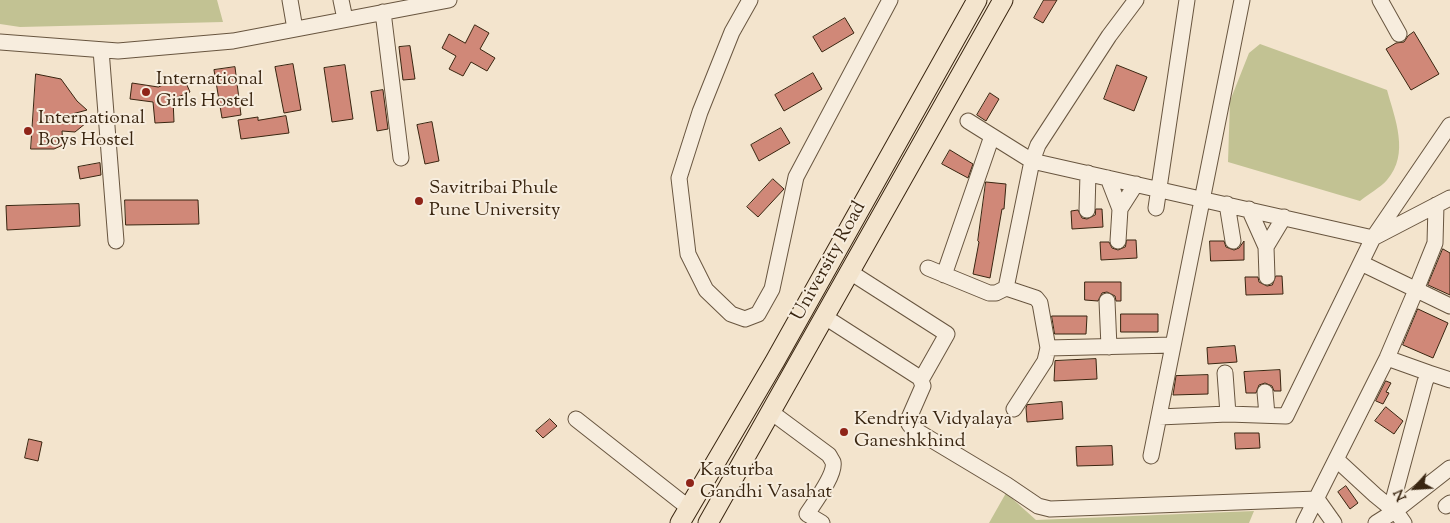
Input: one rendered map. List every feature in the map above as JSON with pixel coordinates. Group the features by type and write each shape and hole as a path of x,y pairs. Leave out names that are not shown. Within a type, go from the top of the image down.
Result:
{"main road":[{"name":"University Road","path":"684,516 775,361 977,0"},
{"name":"University Road","path":"708,523 1003,0"}],"street":[{"path":"290,0 295,29"},
{"path":"341,0 345,19"},
{"path":"0,42 118,51 233,41 449,0"},
{"path":"750,0 732,32 700,112 679,178 688,254 706,290 731,314 745,318 758,314 772,289 796,177 890,0"},
{"path":"1006,288 1032,161 1038,145 1109,36 1136,0"},
{"path":"1156,208 1188,0"},
{"path":"1151,456 1242,0"},
{"path":"1380,0 1399,34"},
{"path":"383,12 401,158"},
{"path":"101,50 116,241"},
{"path":"968,121 1032,161 1373,238 1450,198"},
{"path":"1159,417 1228,414 1286,416 1373,238 1450,125"},
{"path":"944,275 992,136"},
{"path":"1087,210 1088,173"},
{"path":"1108,178 1120,209 1118,241"},
{"path":"1120,209 1136,184"},
{"path":"1227,204 1232,241"},
{"path":"1304,523 1387,358 1416,290 1435,243 1436,205"},
{"path":"1249,209 1266,247 1267,277"},
{"path":"1266,247 1284,217"},
{"path":"1361,263 1450,306"},
{"path":"928,268 988,293 996,293 1006,288 1036,298 1040,303 1048,348 1045,361 1014,409"},
{"path":"850,272 947,334 921,380"},
{"path":"1108,301 1109,347"},
{"path":"825,317 921,380 923,386 909,418 911,426 1044,508 1317,499"},
{"path":"1048,348 1173,345"},
{"path":"1387,358 1450,380"},
{"path":"1225,373 1228,414"},
{"path":"1397,514 1425,382 1429,373"},
{"path":"1265,392 1267,415"},
{"path":"771,412 829,455 833,461 833,469 829,478 807,514 822,523"},
{"path":"576,419 684,516"},
{"path":"1337,460 1397,514"},
{"path":"1376,523 1397,514 1450,468"},
{"path":"1317,499 1334,523"}],"green space":[{"path":"0,0 217,0 223,22 20,27 0,24"},
{"path":"1260,44 1387,90 1397,124 1399,148 1394,170 1384,183 1360,201 1228,162 1230,101 1249,53"},
{"path":"1006,493 1036,520 1254,511 1249,523 989,523"}],"building":[{"path":"1044,0 1057,0 1043,23 1034,18"},
{"path":"845,18 854,33 822,52 813,37"},
{"path":"475,25 489,33 480,49 495,58 487,71 471,62 463,76 449,69 456,56 442,48 449,34 465,43"},
{"path":"1414,32 1439,74 1411,90 1386,49 1396,43 1404,42"},
{"path":"410,46 415,79 403,80 399,47"},
{"path":"293,64 301,110 284,113 275,67"},
{"path":"345,65 353,119 332,122 324,68"},
{"path":"1117,65 1147,77 1134,111 1104,99"},
{"path":"235,67 241,115 222,118 214,70"},
{"path":"813,73 822,89 784,111 775,95"},
{"path":"36,74 61,79 77,101 87,110 46,121 86,123 75,132 62,131 63,145 54,149 31,149"},
{"path":"183,76 190,92 173,99 174,122 155,123 153,102 130,99 132,83 158,87"},
{"path":"383,90 388,129 377,131 371,92"},
{"path":"990,93 999,99 986,121 977,115"},
{"path":"286,116 289,133 241,139 238,120 258,117 258,120"},
{"path":"432,122 439,161 425,164 417,125"},
{"path":"781,128 790,143 759,161 751,145"},
{"path":"950,150 973,164 968,178 942,164"},
{"path":"100,163 101,175 80,179 78,167"},
{"path":"773,179 784,189 758,217 747,207"},
{"path":"986,182 1006,184 1004,209 1002,209 990,278 973,274"},
{"path":"125,200 198,200 199,224 126,225"},
{"path":"79,204 80,226 7,230 6,206"},
{"path":"1096,209 1102,209 1103,227 1072,229 1071,211 1078,210 1082,218 1087,219 1095,215"},
{"path":"1127,240 1136,240 1137,258 1101,260 1100,242 1109,242 1112,248 1118,250 1125,247"},
{"path":"1210,241 1224,241 1226,247 1234,250 1239,248 1244,241 1244,260 1211,261"},
{"path":"1443,249 1450,253 1450,295 1428,285"},
{"path":"1276,276 1282,276 1283,294 1246,295 1245,277 1258,277 1259,282 1267,286 1272,285"},
{"path":"1085,282 1121,282 1121,301 1116,301 1115,296 1107,292 1102,293 1098,301 1085,300"},
{"path":"1418,309 1448,323 1433,358 1403,345"},
{"path":"1121,314 1158,314 1158,332 1121,332"},
{"path":"1052,316 1087,316 1086,334 1055,334"},
{"path":"1235,346 1237,362 1208,364 1207,348"},
{"path":"1096,359 1097,379 1054,381 1055,361"},
{"path":"1280,370 1281,391 1274,391 1272,386 1265,383 1259,385 1256,393 1246,393 1244,372"},
{"path":"1208,375 1208,394 1173,395 1176,376"},
{"path":"1386,381 1391,383 1386,392 1389,393 1383,404 1376,401"},
{"path":"1062,402 1063,419 1027,422 1027,405"},
{"path":"1386,407 1403,421 1394,434 1375,421"},
{"path":"550,419 557,426 543,438 536,431"},
{"path":"1235,433 1259,433 1260,448 1236,449"},
{"path":"29,439 42,442 38,461 25,458"},
{"path":"1112,446 1113,465 1077,466 1076,447"},
{"path":"1346,486 1358,503 1350,509 1338,492"}],"place":[{"name":"International Girls Hostel","path":"146,92"},
{"name":"International Boys Hostel","path":"28,131"},
{"name":"Savitribai Phule Pune University","path":"419,201"},
{"name":"Kendriya Vidyalaya Ganeshkhind","path":"844,432"},
{"name":"Kasturba Gandhi Vasahat","path":"690,483"}]}
